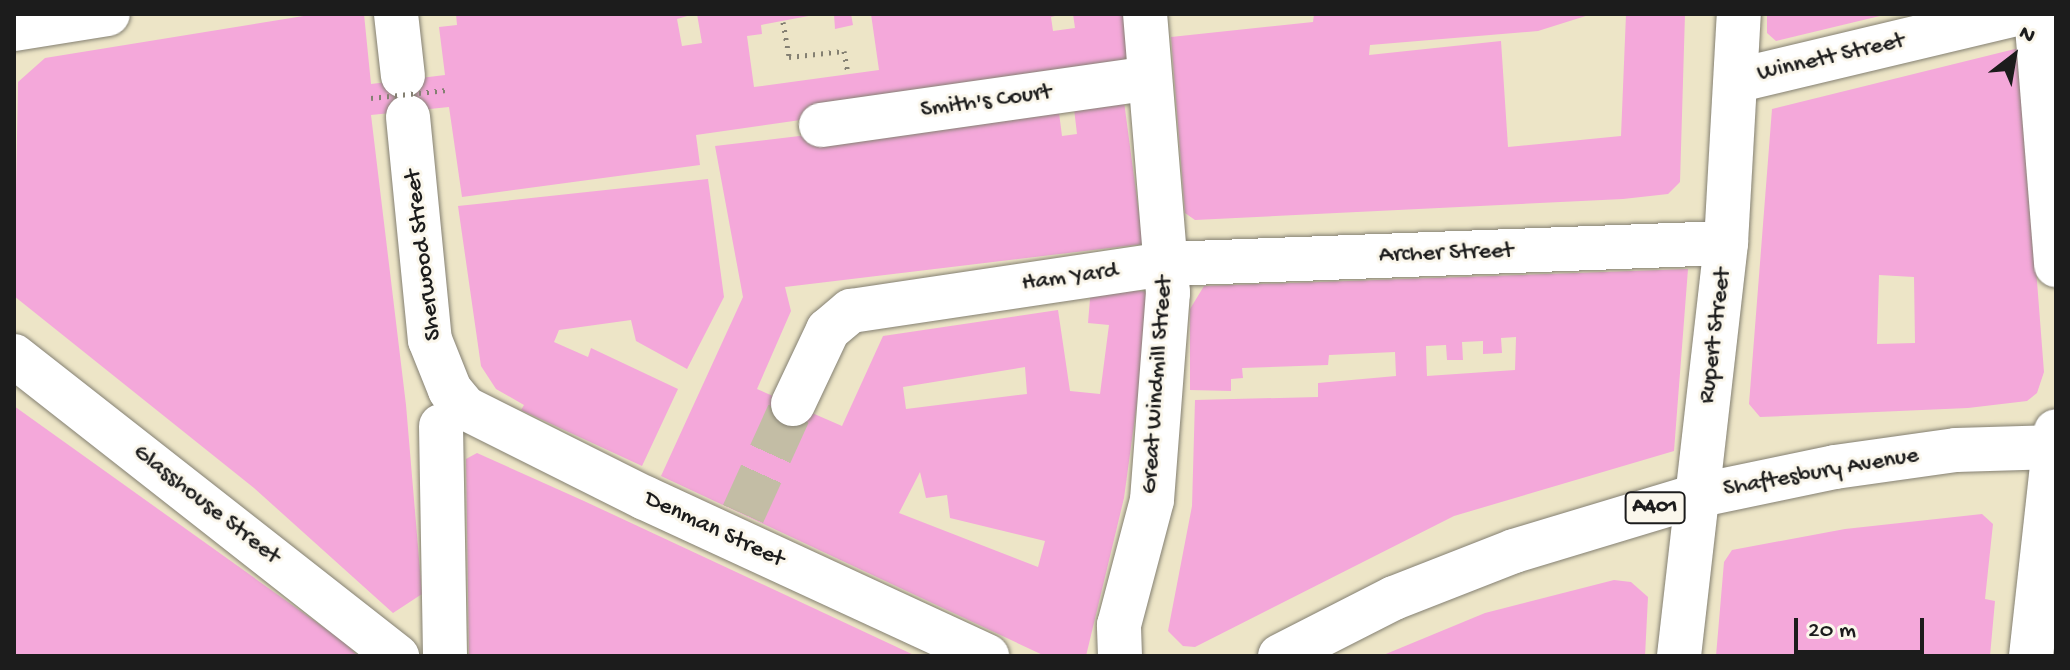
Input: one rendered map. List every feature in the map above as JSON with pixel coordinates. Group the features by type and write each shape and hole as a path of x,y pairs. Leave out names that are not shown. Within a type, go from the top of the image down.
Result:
{"street":[{"path":"14,29 108,14"},
{"name":"Sherwood Street","path":"396,14 394,97 430,340 446,408 445,656"},
{"name":"Great Windmill Street","path":"1120,656 1119,625 1152,500 1166,264 1145,14"},
{"name":"Rupert Street","path":"1679,656 1726,243 1753,77 1739,14"},
{"name":"Winnett Street","path":"1753,77 2017,14"},
{"path":"2036,14 2056,265"},
{"name":"Smith's Court","path":"821,125 1150,78"},
{"name":"Archer Street","path":"1166,264 1726,243"},
{"name":"Ham Yard","path":"793,404 828,330 851,311 1166,264"},
{"name":"Glasshouse Street","path":"14,356 397,656"},
{"name":"Denman Street","path":"446,408 482,421 987,656"},
{"path":"2031,656 2046,589 2055,442"},
{"name":"Shaftesbury Avenue","path":"1280,656 1394,598 1514,551 1696,496 1835,467 1956,450 2055,442"}],"path":[{"path":"783,22 789,57 844,51 848,74"},
{"path":"394,97 447,90"}],"building":[{"path":"316,14 364,14 371,84 445,75 439,27 457,25 456,14 694,14 677,19 682,46 702,43 697,14 819,14 761,25 762,34 747,36 754,87 879,70 871,14 1063,14 1051,17 1053,31 1075,28 1073,14 1130,14 1137,72 696,135 700,165 462,197 449,107 371,115 406,405 422,594 393,613 254,488 14,296 18,82 45,58"},
{"path":"834,14 851,14 853,25 835,29"},
{"path":"1314,14 1592,14 1538,31 1370,45 1369,55 1501,41 1508,147 1621,136 1626,14 1685,14 1680,182 1668,194 1623,199 1195,220 1185,213 1171,37 1313,22"},
{"path":"1767,14 1884,15 1776,41 1767,33"},
{"path":"2019,48 2044,372 2037,393 2027,401 1968,408 1760,417 1749,404 1772,109","holes":["1879,275 1914,277 1915,343 1877,344"]},
{"path":"1123,94 1143,244 785,287 791,311 757,389 842,426 883,336 1058,310 1070,391 1100,394 1109,325 1088,323 1091,287 1152,292 1124,498 1086,656 1045,656 661,476 743,297 715,146 1058,105 1062,136 1077,134 1073,100","holes":["1025,367 1027,394 906,409 903,387","920,472 926,498 947,495 950,518 1045,541 1038,567 899,513"]},
{"path":"708,179 724,297 687,369 636,341 631,320 559,330 554,342 588,357 591,348 678,389 642,466 521,410 524,405 496,389 481,366 458,206"},
{"path":"1688,269 1674,451 1454,516 1195,647 1183,646 1168,631 1192,506 1195,400 1318,397 1318,383 1396,376 1395,352 1329,355 1328,365 1242,368 1243,378 1231,379 1231,391 1190,390 1190,309 1204,286","holes":["1516,337 1515,370 1427,376 1426,346 1446,345 1447,360 1463,360 1462,342 1483,341 1483,354 1502,353 1501,338"]},
{"path":"14,406 344,642 358,656 14,656"},
{"path":"477,453 916,656 469,656 466,459"},
{"path":"1982,514 1993,524 1985,599 1995,601 1990,656 1716,656 1724,562 1732,550 1845,529"},
{"path":"1614,580 1631,582 1648,597 1645,656 1381,656 1485,613"}],"tunnel":[{"path":"743,514 793,404"}]}
